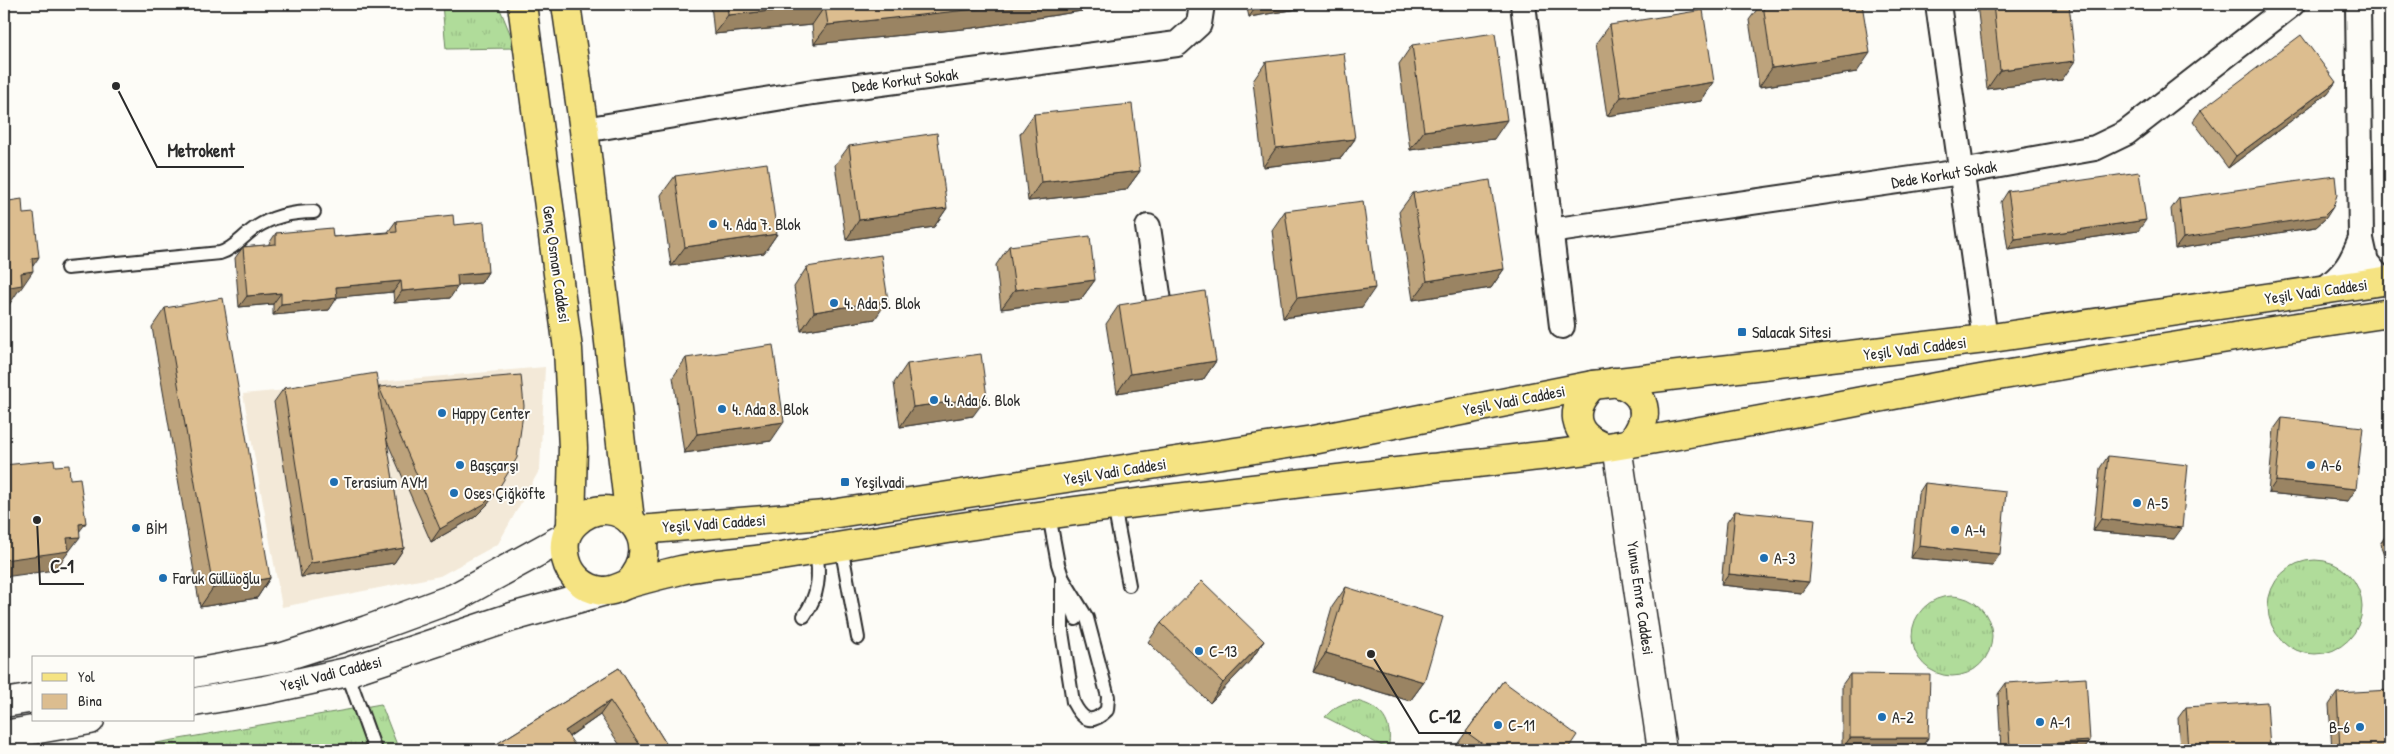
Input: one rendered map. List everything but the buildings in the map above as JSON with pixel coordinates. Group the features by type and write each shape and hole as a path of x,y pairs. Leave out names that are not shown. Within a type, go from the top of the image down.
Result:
{"main road":[{"name":"Genç Osman Caddesi","path":"522,4 568,348 573,448 568,532"},
{"path":"566,4 584,130 634,525"},
{"name":"Yeşil Vadi Caddesi","path":"634,525 825,515 1313,440 1603,383 1985,340 2386,280"},
{"name":"Yeşil Vadi Caddesi","path":"195,702 265,690 347,672 512,617 683,570 1114,506 1618,445 2010,374 2390,313"},
{"path":"1603,383 1634,390 1644,406 1643,426 1618,445 1588,440 1578,423 1576,412 1579,402 1603,383"},
{"name":"Yunus Emre Caddesi","path":"1618,445 1662,750"},
{"path":"607,511 619,513 634,525 643,541 645,553 642,565 617,588 592,589 581,583 572,574 567,563 568,532 594,512 607,511"},
{"name":"Yeşil Vadi Caddesi","path":"195,673 283,657 368,630 454,598 568,532"},
{"path":"4,703 32,698"},
{"path":"4,735 79,722"}],"street":[{"name":"Dede Korkut Sokak","path":"584,130 813,92 1177,44 1199,24 1202,4"},
{"path":"1523,4 1562,326"},
{"path":"1938,4 1985,340"},
{"name":"Dede Korkut Sokak","path":"1550,231 1961,172 2094,148 2126,133 2292,4"},
{"path":"2358,4 2360,239 2366,262 2386,280"},
{"path":"1148,227 1159,301"},
{"path":"2323,290 2340,278 2351,264 2360,239"}],"lane":[{"path":"67,268 220,253 235,247 254,229 282,215 314,212"},
{"path":"1114,506 1129,584"},
{"path":"1049,515 1062,576 1076,619"},
{"path":"804,616 818,588 820,572 828,548"},
{"path":"828,548 858,638"},
{"path":"1062,576 1088,618 1108,697 1107,710 1097,719 1088,720 1080,715 1073,702 1062,632 1062,576"},
{"path":"347,672 375,750"}],"shaded area":[{"path":"545,367 540,469 498,544 440,576 282,607 243,394"}],"green space":[{"path":"442,4 498,4 516,48 446,49"},
{"path":"2315,560 2333,563 2348,574 2359,589 2362,607 2359,625 2348,640 2333,651 2315,654 2297,651 2282,640 2271,625 2268,607 2271,589 2282,574 2297,563"},
{"path":"1944,596 1960,596 1981,607 1992,628 1992,644 1981,665 1960,676 1944,676 1930,670 1918,658 1912,644 1912,628 1918,614 1930,602"},
{"path":"1356,701 1372,707 1384,717 1389,731 1388,749 1325,717 1339,706"},
{"path":"381,704 399,750 140,750 139,746"}],"place":[{"name":"Metrokent","path":"116,86"},
{"name":"4. Ada 7. Blok","path":"713,224"},
{"name":"4. Ada 5. Blok","path":"834,303"},
{"name":"Salacak Sitesi","path":"1742,332"},
{"name":"4. Ada 6. Blok","path":"934,400"},
{"name":"4. Ada 8. Blok","path":"722,409"},
{"name":"Happy Center","path":"442,413"},
{"name":"Başçarşı","path":"460,465"},
{"name":"A-6","path":"2311,465"},
{"name":"Terasium AVM","path":"334,482"},
{"name":"Yeşilvadi","path":"845,482"},
{"name":"Oses Çiğköfte","path":"454,493"},
{"name":"A-5","path":"2137,503"},
{"name":"C-1","path":"37,520"},
{"name":"BİM","path":"136,528"},
{"name":"A-4","path":"1955,530"},
{"name":"A-3","path":"1764,558"},
{"name":"Faruk Güllüoğlu","path":"163,578"},
{"name":"C-13","path":"1199,651"},
{"name":"C-12","path":"1371,654"},
{"name":"A-2","path":"1882,717"},
{"name":"A-1","path":"2040,722"},
{"name":"C-11","path":"1498,725"},
{"name":"B-6","path":"2360,727"}]}
